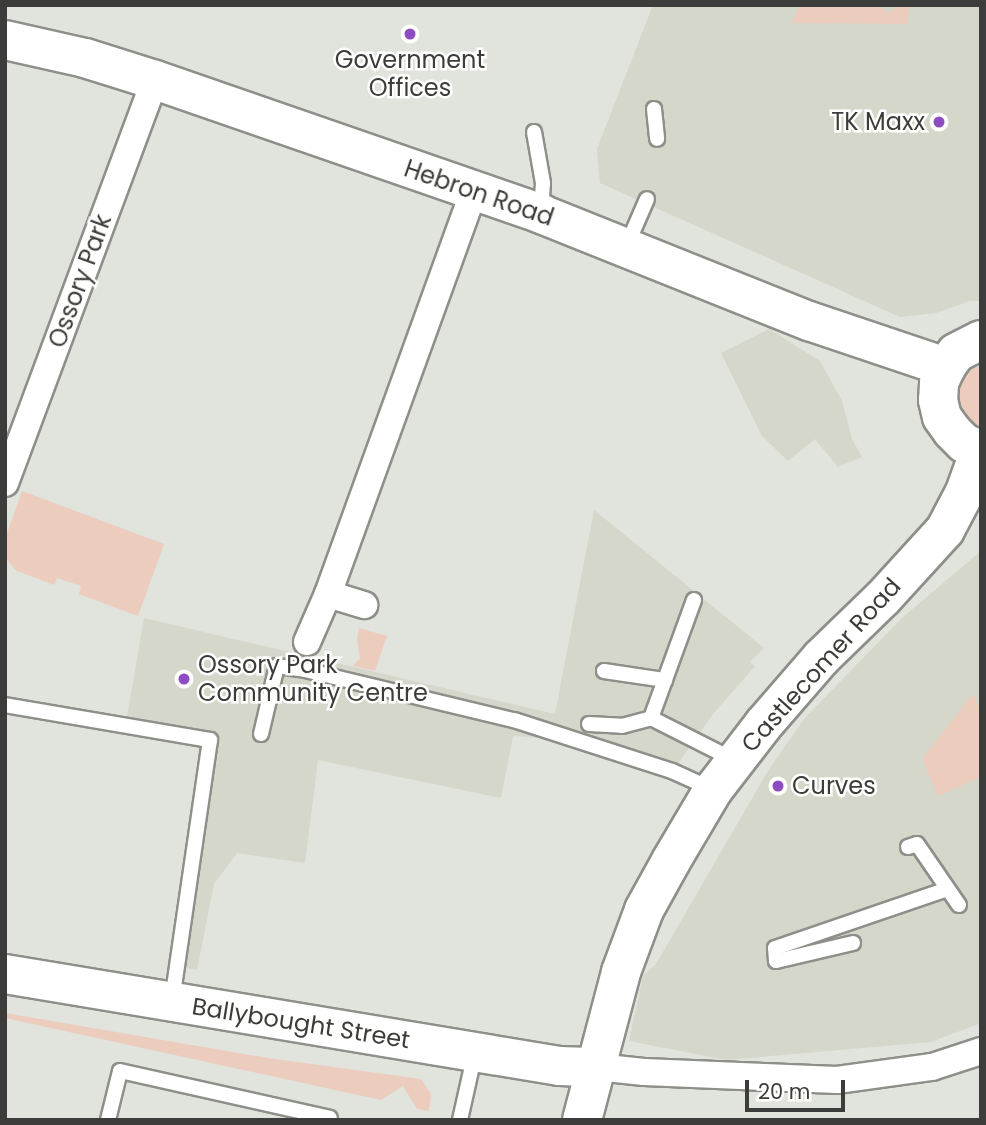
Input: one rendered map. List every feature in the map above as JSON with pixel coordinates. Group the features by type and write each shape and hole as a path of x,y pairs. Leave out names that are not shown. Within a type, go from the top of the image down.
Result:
{"street":[{"name":"Hebron Road","path":"5,40 85,58 155,80 541,214 809,321 946,367"},
{"name":"Ossory Park","path":"5,483 155,80"},
{"path":"307,642 328,594 474,191"},
{"path":"980,450 964,443 942,417 938,400 939,383 956,353 981,340"},
{"name":"Castlecomer Road","path":"582,1120 621,972 644,910 724,775 821,658 973,499 980,450"},
{"path":"328,594 364,605"},
{"name":"Ballybought Street","path":"5,974 559,1066 597,1067"},
{"path":"597,1067 644,1072 837,1080 932,1067 981,1051"}],"lane":[{"path":"654,109 657,139"},
{"path":"534,132 543,183 541,214"},
{"path":"626,247 647,199"},
{"path":"650,718 694,600"},
{"path":"261,734 277,666 305,670 514,720 672,771 724,775"},
{"path":"604,671 665,680"},
{"path":"5,705 211,740 172,1002"},
{"path":"650,718 724,775"},
{"path":"589,724 622,726 650,718"},
{"path":"908,847 917,845 959,905"},
{"path":"853,943 776,961 775,948 947,889"},
{"path":"460,1120 475,1051"},
{"path":"108,1120 120,1071 331,1119"}],"shaded area":[{"path":"653,5 981,5 981,301 969,301 936,313 900,317 600,183 597,149"},
{"path":"799,5 879,5 888,13 900,5 910,5 907,24 792,23"},
{"path":"769,329 820,361 842,401 852,439 862,457 838,467 815,439 788,461 762,436 721,353"},
{"path":"981,366 981,432 960,421 954,388 967,370"},
{"path":"22,491 164,544 138,616 79,594 81,586 57,578 54,585 15,570 5,557 5,539"},
{"path":"594,510 764,648 750,662 755,666 713,714 670,775 555,739 513,736 501,798 318,760 305,863 237,853 214,884 197,970 183,967 215,732 127,717 144,618 555,714"},
{"path":"981,551 981,1023 931,1042 726,1060 629,1041 643,976 656,964 769,769 805,718 902,618"},
{"path":"359,628 387,636 375,671 353,666 360,658 357,639"},
{"path":"973,694 981,712 981,777 938,796 922,759"},
{"path":"5,1013 268,1058 421,1079 431,1094 429,1111 417,1109 403,1086 381,1100 5,1018"}],"place":[{"name":"Government Offices","path":"410,34"},
{"name":"TK Maxx","path":"939,122"},
{"name":"Ossory Park Community Centre","path":"184,679"},
{"name":"Curves","path":"778,786"}]}
